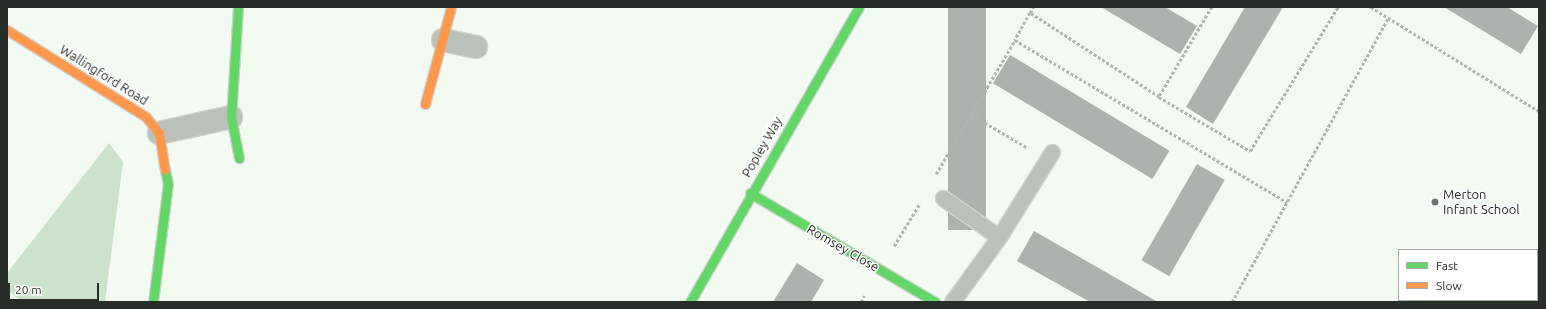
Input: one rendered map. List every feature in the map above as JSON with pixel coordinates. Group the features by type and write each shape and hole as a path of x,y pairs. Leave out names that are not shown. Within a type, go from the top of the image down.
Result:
{"street":[{"path":"238,7 231,117 240,158"},
{"path":"425,104 451,7"},
{"name":"Popley Way","path":"690,302 750,193 859,7"},
{"name":"Wallingford Road","path":"7,30 146,117 159,133 168,184 153,302"},
{"path":"443,40 476,47"},
{"path":"159,133 231,117"},
{"name":"Romsey Close","path":"750,193 935,302"}],"lane":[{"path":"952,302 999,237 1049,155"},
{"path":"943,198 999,237"}],"path":[{"path":"935,177 1033,7"},
{"path":"1158,97 1212,7"},
{"path":"1030,14 1158,97 1250,151 1338,7"},
{"path":"1371,7 1539,111"},
{"path":"1232,302 1389,17"},
{"path":"1015,40 1287,202"},
{"path":"972,115 1049,155"},
{"path":"894,246 923,197"},
{"path":"860,302 864,296"}],"green space":[{"path":"109,143 123,162 105,302 22,302 7,290 7,273"}],"building":[{"path":"948,7 986,7 986,230 948,230"},
{"path":"1101,7 1165,7 1197,26 1180,54"},
{"path":"1245,7 1283,7 1213,124 1186,107"},
{"path":"1444,7 1507,7 1538,26 1521,54"},
{"path":"1010,55 1169,151 1152,179 993,83"},
{"path":"1197,164 1225,180 1169,276 1142,260"},
{"path":"1034,231 1158,302 1090,302 1017,261"},
{"path":"797,263 824,280 811,302 773,302"}],"traffic: fast":[{"path":"238,7 231,117 239,158"},
{"path":"690,302 859,7"},
{"path":"153,302 168,184 165,170"},
{"path":"750,193 935,302"}],"traffic: slow":[{"path":"425,104 451,7"},
{"path":"7,30 146,117 159,133 165,170"}],"place":[{"name":"Merton Infant School","path":"1435,202"}]}
